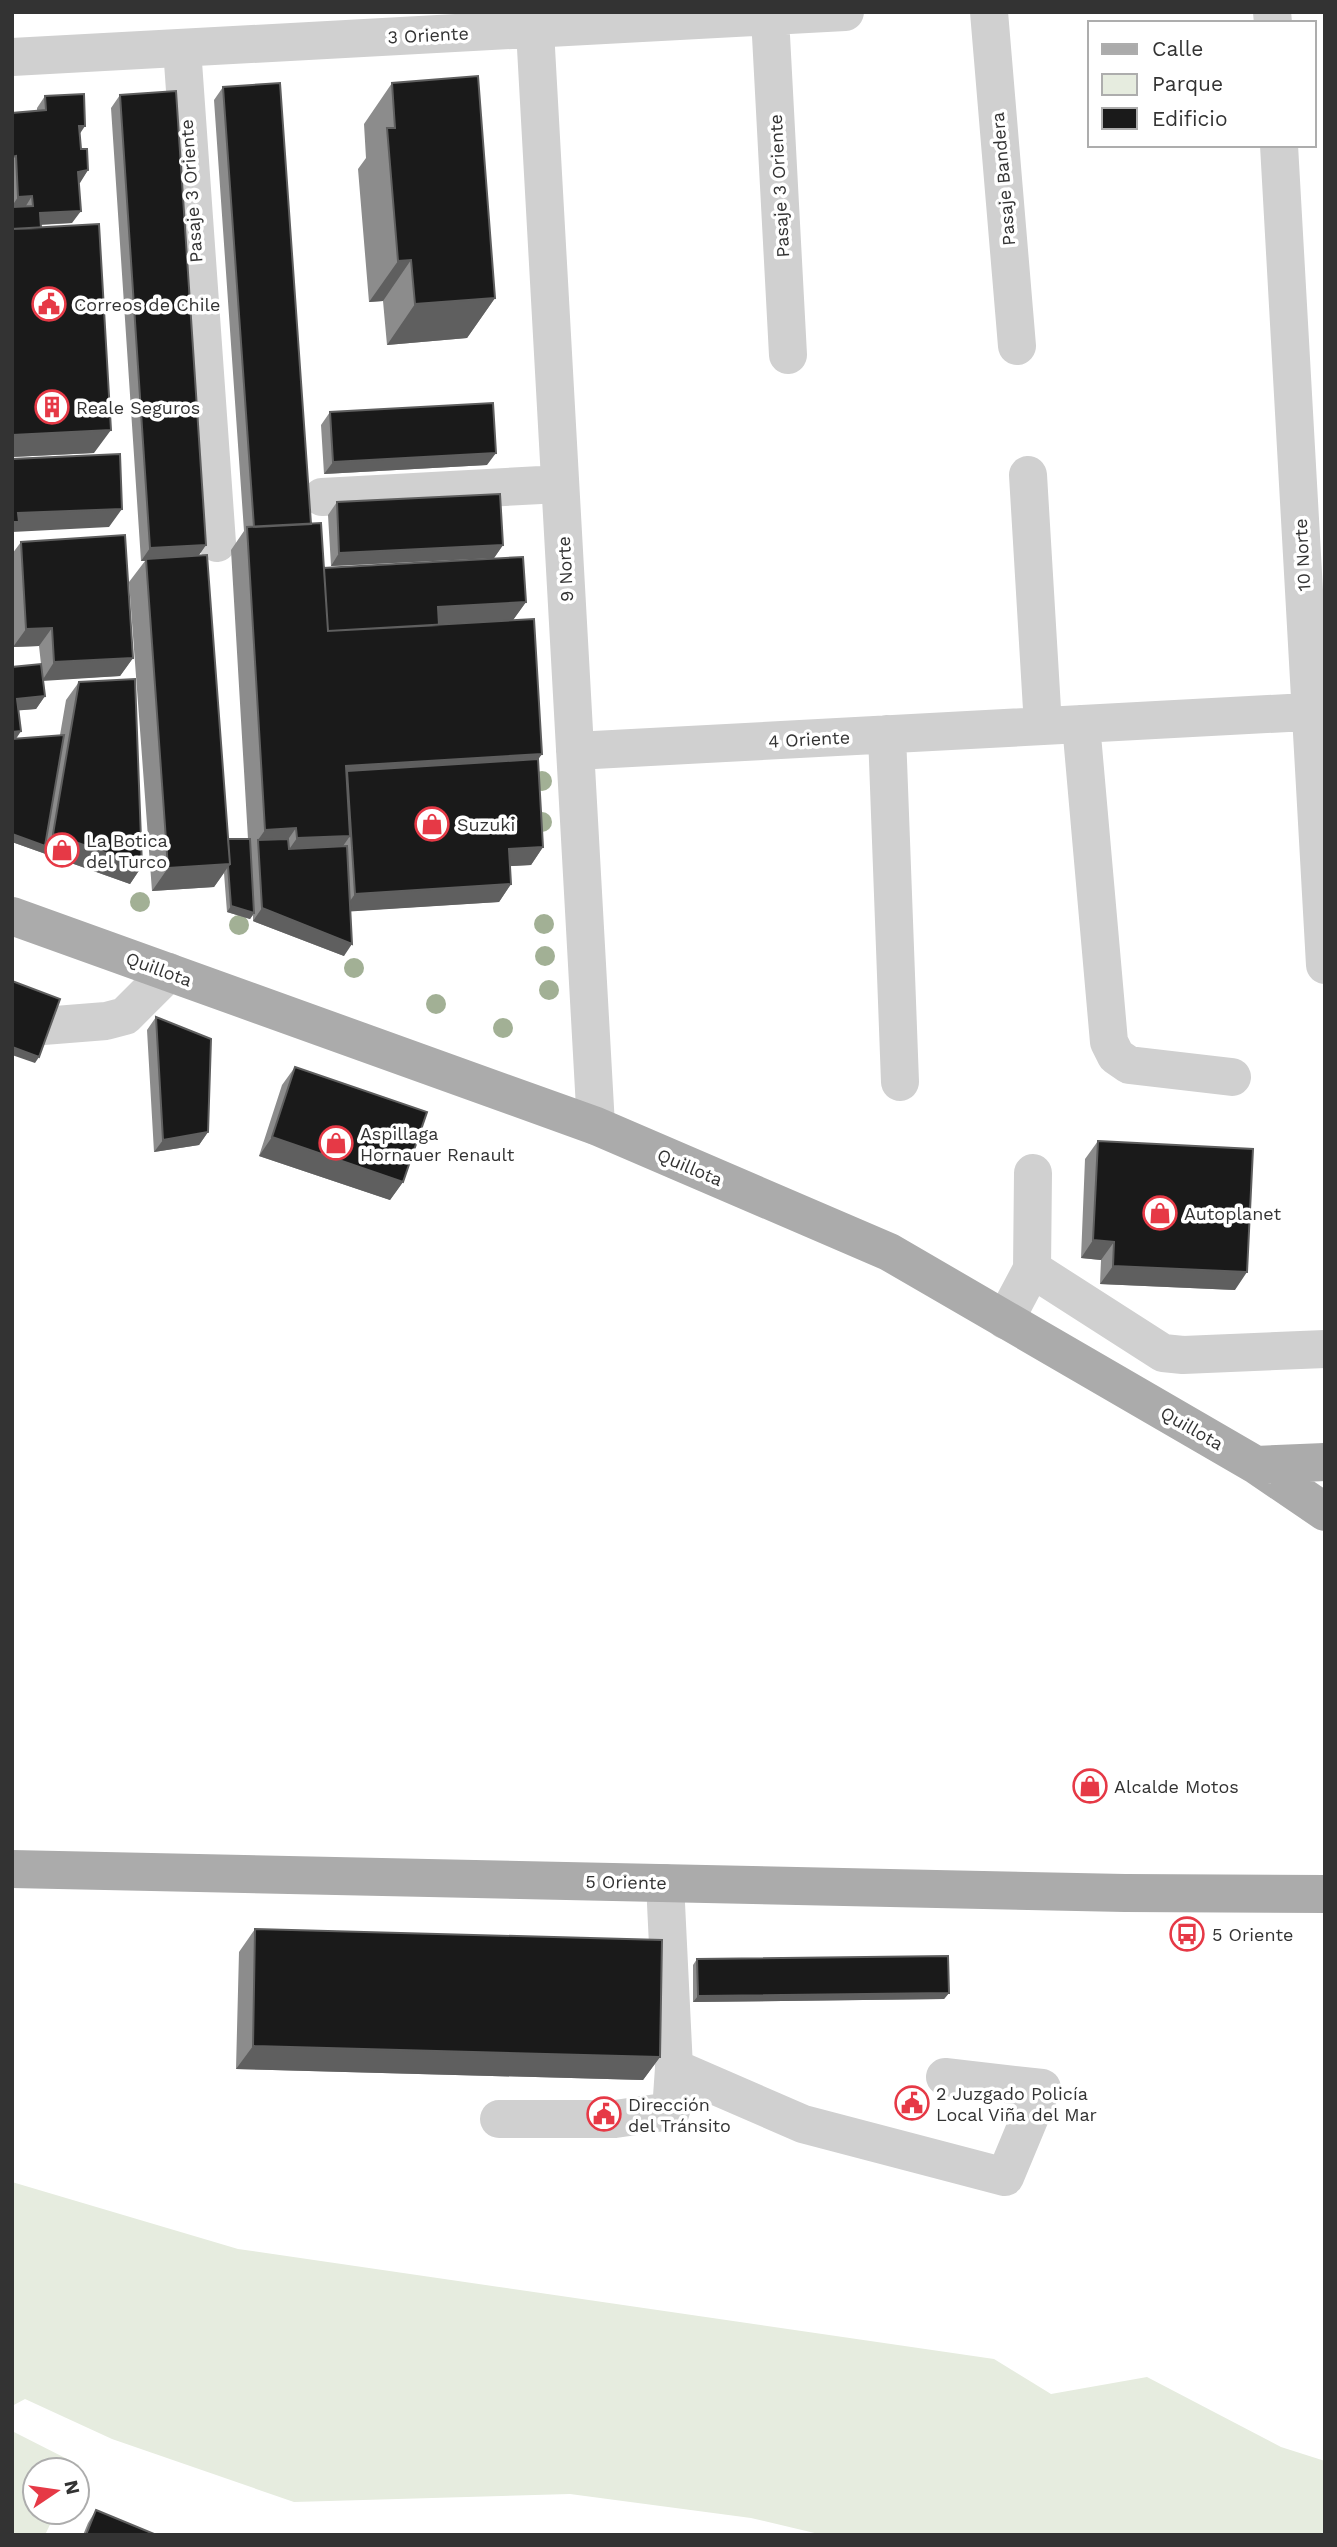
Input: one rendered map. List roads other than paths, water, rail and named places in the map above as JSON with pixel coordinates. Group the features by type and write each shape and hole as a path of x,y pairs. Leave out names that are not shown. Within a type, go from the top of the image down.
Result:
{"main road":[{"name":"Quillota","path":"12,916 596,1126 889,1252 1256,1465 1325,1511"},
{"path":"1256,1465 1325,1462"},
{"name":"5 Oriente","path":"12,1869 1125,1893 1325,1894"}],"street":[{"name":"3 Oriente","path":"12,57 182,48 534,21 770,17 845,12"},
{"name":"Pasaje Bandera","path":"989,12 1017,346"},
{"name":"Pasaje 3 Oriente","path":"770,17 788,355"},
{"name":"9 Norte","path":"534,21 596,1126"},
{"name":"Pasaje 3 Oriente","path":"182,48 217,543"},
{"name":"10 Norte","path":"1279,147 1318,711 1325,965"},
{"path":"1028,475 1043,726"},
{"path":"322,497 560,484"},
{"name":"4 Oriente","path":"575,751 1318,711"},
{"path":"1081,724 1109,1042 1116,1056 1129,1065 1232,1077"},
{"path":"887,734 901,1082"},
{"path":"12,1012 43,1026 106,1021 125,1016 169,972"},
{"path":"1005,1320 1032,1269 1033,1173"},
{"path":"1032,1269 1163,1353 1183,1355 1325,1349"},
{"path":"499,2119 615,2119 671,2111 674,2068 665,1883"},
{"path":"674,2068 803,2124 1004,2177 1042,2088 945,2077"}],"place":[{"name":"Correos de Chile","path":"49,304"},
{"name":"Reale Seguros","path":"52,407"},
{"name":"Suzuki","path":"432,824"},
{"name":"La Botica del Turco","path":"62,850"},
{"name":"Aspillaga Hornauer Renault","path":"336,1143"},
{"name":"Autoplanet","path":"1160,1213"},
{"name":"Alcalde Motos","path":"1090,1786"},
{"name":"5 Oriente","path":"1187,1934"},
{"name":"2 Juzgado Policía Local Viña del Mar","path":"912,2103"},
{"name":"Dirección del Tránsito","path":"604,2114"}]}
